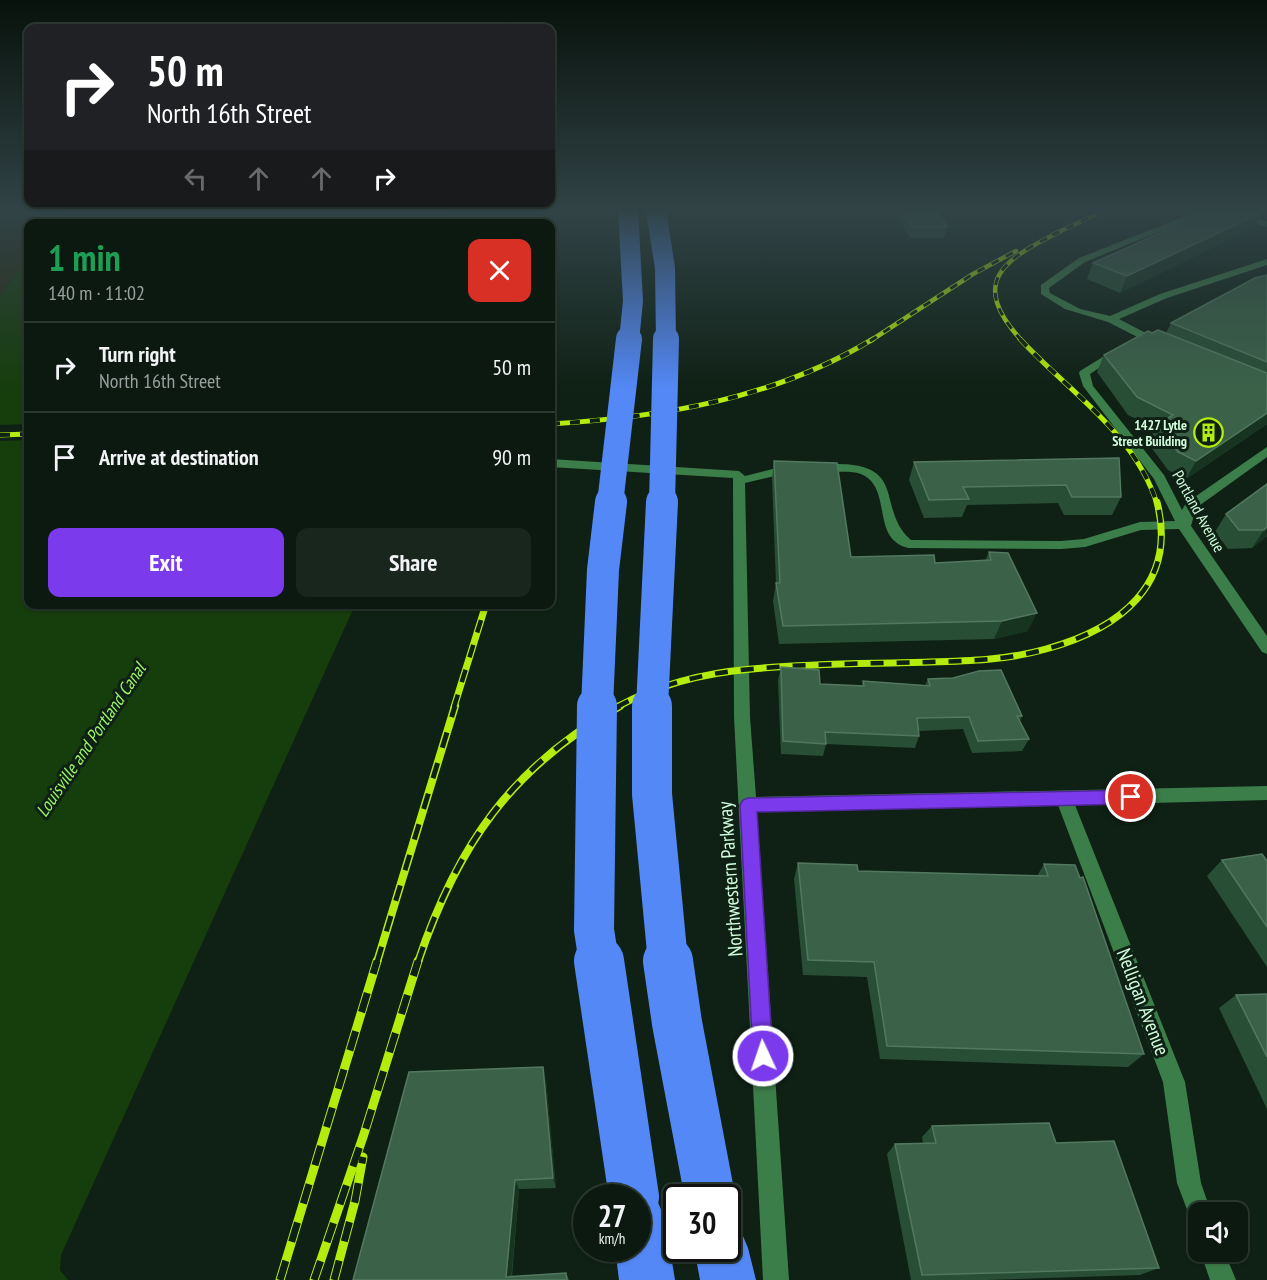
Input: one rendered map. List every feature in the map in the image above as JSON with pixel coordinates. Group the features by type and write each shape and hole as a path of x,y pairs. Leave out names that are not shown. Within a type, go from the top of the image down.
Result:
{"highway":[{"path":"631,270 633,301 603,570 595,765 594,930 632,1184"},
{"path":"665,270 667,310 661,535 651,731 652,794 663,924 676,1023 707,1184"},
{"path":"644,1262 647,1280"},
{"path":"724,1262 728,1280"}],"street":[{"path":"1068,270 1044,287 1046,294 1075,311 1091,317 1111,319 1142,337 1169,348"},
{"path":"1111,319 1135,307 1250,270"},
{"name":"Portland Avenue","path":"1142,337 1084,373 1088,386 1160,478 1189,536 1267,648"},
{"path":"555,463 739,478 787,469 825,466 855,468 867,471 881,480 889,519 900,539 908,544 1061,545 1085,543 1140,526 1185,525 1191,506 1267,451"},
{"name":"Northwestern Parkway","path":"739,478 742,717 776,1280"},
{"path":"748,805 1267,793"},
{"name":"Nelligan Avenue","path":"1064,799 1174,1082 1189,1183 1195,1202"},
{"path":"1216,1262 1222,1280"}],"shaded area":[{"path":"0,270 20,270 0,295"}],"water":[{"name":"Louisville and Portland Canal","path":"20,270 24,270 24,609 353,609 61,1255 60,1270 68,1280 0,1280 0,295"}],"pier":[{"path":"24,424 24,440 0,441 0,425"}],"building":[{"path":"1111,270 1140,270 1127,276"},
{"path":"1267,275 1267,362 1171,323 1255,278"},
{"path":"1158,330 1267,373 1267,413 1196,461 1178,452 1157,425 1173,415 1137,397 1104,355 1148,331 1152,333"},
{"path":"1119,458 1121,497 1072,497 1066,485 963,487 969,499 929,500 914,462"},
{"path":"774,461 837,463 851,557 934,555 935,563 991,560 989,552 1008,553 1037,613 1002,621 783,626 776,583 780,583"},
{"path":"1267,484 1267,527 1264,530 1239,530 1226,514"},
{"path":"781,667 819,670 820,684 864,686 863,681 930,686 928,679 953,678 979,671 1001,670 1022,716 1017,716 1029,739 978,741 969,717 917,718 919,736 825,732 826,744 783,741"},
{"path":"1262,854 1267,861 1267,927 1222,860"},
{"path":"798,863 857,865 858,871 1048,876 1044,864 1075,865 1080,878 1083,877 1144,1054 887,1046 874,962 808,960"},
{"path":"1267,994 1267,1057 1236,995"},
{"path":"543,1067 553,1178 515,1180 506,1277 566,1273 567,1280 353,1280 409,1072"},
{"path":"1049,1123 1056,1143 1114,1141 1159,1268 922,1275 895,1144 936,1143 932,1126"}],"railway":[{"path":"870,341 981,270"},
{"path":"1003,270 995,288 997,303 1006,321 1022,341"},
{"path":"555,424 634,416 717,401 797,377 873,339"},
{"path":"1022,341 1117,435 1147,479 1157,504"},
{"path":"0,435 24,434"},
{"path":"617,707 666,686 717,673 796,666 988,659 1032,653 1073,640 1119,616 1137,599 1150,580 1159,557 1161,531 1157,502"},
{"path":"454,707 484,609"},
{"path":"377,962 455,706"},
{"path":"418,962 433,920 451,882 470,846 493,813 518,783 548,755 620,706"},
{"path":"280,1280 377,961"},
{"path":"314,1280 364,1134 418,961"},
{"path":"334,1280 355,1201 363,1157"}],"place":[{"name":"1427 Lytle Street Building","path":"1208,433"}],"route":[{"path":"763,1056 748,805 1131,797"}]}
